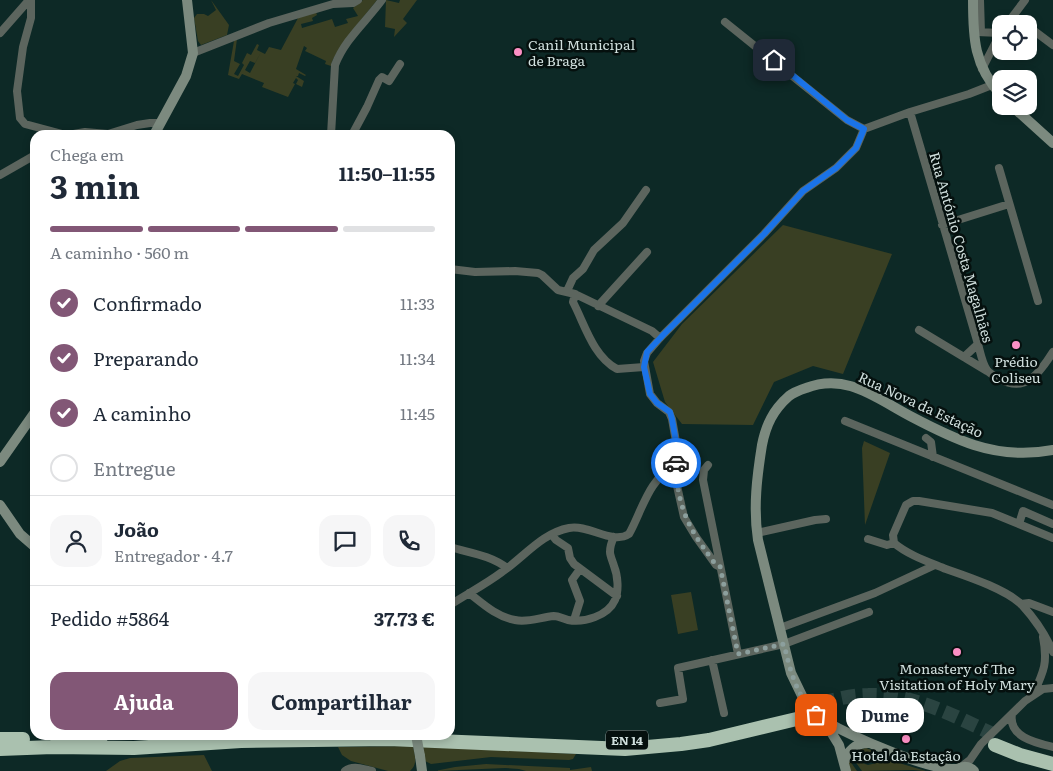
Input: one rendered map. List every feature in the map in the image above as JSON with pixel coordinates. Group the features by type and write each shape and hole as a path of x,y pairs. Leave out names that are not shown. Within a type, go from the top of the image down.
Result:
{"highway":[{"name":"EN 14","path":"455,732 590,739 645,739 701,732 807,713"},
{"name":"EN 14","path":"410,740 625,749 709,740 807,713"},
{"path":"0,740 30,739"},
{"name":"EN 14","path":"0,749 53,747 134,748 241,741 300,740"},
{"path":"1053,755 997,741 1020,755 1053,764"}],"street":[{"path":"0,33 30,0"},
{"path":"30,0 31,18 23,46 17,91 20,118 25,124 48,130"},
{"path":"156,130 186,76 193,52 187,0"},
{"path":"193,52 269,23 333,4 354,3 358,0"},
{"path":"331,130 335,66 338,56 382,0"},
{"path":"973,0 977,32"},
{"path":"720,566 716,565 696,538 684,517 675,476 678,453 670,412 657,403 650,394 644,367 647,352 764,234 803,191 836,168 856,148 864,129 992,85 982,69 976,52 980,0"},
{"path":"1014,15 1025,0"},
{"path":"725,22 847,120 864,129"},
{"path":"977,32 992,32"},
{"path":"1037,32 1053,45"},
{"path":"982,69 992,50"},
{"path":"355,130 368,107 379,80 382,77 389,81 400,64"},
{"name":"Rua António Costa Magalhães","path":"910,112 942,225 987,371"},
{"path":"1022,115 1053,143"},
{"path":"121,130 150,122 159,124"},
{"path":"0,176 30,158"},
{"path":"1000,168 1038,301"},
{"path":"567,291 573,278 583,269 594,250 622,223 646,190"},
{"path":"942,225 1009,204"},
{"path":"598,306 647,252"},
{"path":"455,270 475,272 514,271 538,273 558,290 575,294 652,331 660,338"},
{"path":"575,294 574,302 597,351 605,360 617,369 625,370 644,367"},
{"path":"919,330 1003,380 1020,383 1030,380 1038,374 1053,352"},
{"path":"964,357 978,344"},
{"name":"Rua Nova da Estação","path":"845,767 834,737 807,713 806,704 791,673 764,568 755,524 755,506 761,453 767,424 774,412 794,392 826,382 853,386 868,392 912,417 974,445 1016,453 1039,453 1053,450"},
{"path":"0,462 30,419"},
{"path":"845,421 1053,505"},
{"path":"926,438 931,442 933,457"},
{"path":"708,465 704,470 703,480 738,654"},
{"path":"455,602 507,568 536,544 552,534 570,528 588,529 614,537 629,534 646,498 659,477 667,470 675,467"},
{"path":"894,543 894,535 906,505 913,501 992,513 1053,538"},
{"path":"0,505 20,534 30,543"},
{"path":"1019,524 1023,511 1053,524"},
{"path":"757,533 826,519"},
{"path":"552,534 556,540 568,548 570,558 580,569 616,596"},
{"path":"469,593 492,610 515,620 522,621 556,616 567,620 588,619 606,612 612,606 616,596 615,568 610,551 614,537"},
{"path":"868,539 887,545 894,543"},
{"path":"894,543 900,548 935,565 1004,592 1021,604 1047,639 1053,652"},
{"path":"455,548 487,556 507,568"},
{"path":"780,628 875,593 935,565"},
{"path":"574,620 580,597 572,580 580,569"},
{"path":"1021,604 1029,603 1053,612"},
{"path":"660,704 683,699 678,668 784,644 869,612"},
{"path":"1033,694 1044,669 1046,655 1042,632"},
{"path":"712,660 724,713"},
{"path":"1044,669 1053,667"},
{"path":"958,769 970,760 981,744 1033,694 1043,689 1053,688"},
{"name":"Rua Nova da Estação","path":"807,713 868,743 923,766 940,770 967,767 974,771"},
{"path":"1012,714 1012,723 1018,733 1026,739 1053,747"},
{"path":"417,740 420,770"},
{"path":"845,767 846,756 851,749 868,743"},
{"path":"345,771 352,768 372,771"}],"green space":[{"path":"211,0 229,25 227,35 201,45 198,41 194,18 197,14 208,16 216,10"},
{"path":"363,0 377,0 335,56 331,66 325,64 326,61 305,51 307,48 304,46 296,69 306,75 299,73 296,76 304,81 302,87 296,84 298,80 296,78 288,97 262,87 264,83 242,74 239,79 228,75 234,41 237,39 234,61 240,64 234,74 238,76 244,65 242,63 247,53 251,55 257,44 259,45 257,50 265,54 269,47 281,50 298,18 316,12 317,15 312,18 313,21 301,24 302,28 332,19 335,27 348,23 346,19 358,16 353,8","holes":["261,52 250,73 245,70 250,61 255,63"]},
{"path":"386,0 399,3 400,0 417,0 403,19 407,23 394,37 395,29 385,27"},
{"path":"783,225 892,254 843,374 813,366 774,382 753,425 682,424 665,402 653,362 682,324"},
{"path":"864,441 890,453 865,525 862,448"},
{"path":"691,592 698,630 678,634 671,595"},
{"path":"413,746 415,763 410,771 388,771 351,761 342,755 338,747"},
{"path":"423,746 576,754 573,759 569,760 491,757 431,764 425,761"},
{"path":"866,748 888,756 867,761 856,756 850,761 857,771 850,771 848,758 853,751"},
{"path":"204,755 212,771 106,771 120,761 130,758"},
{"path":"854,760 868,765 889,760 926,771 862,771"},
{"path":"486,764 570,768 570,770 591,767 592,771 526,771 505,768 435,771"}],"tunnel":[{"path":"801,708 851,696 885,695 919,702 999,737"}],"way so far":[{"path":"676,463 675,476 684,517 696,538 716,565 720,566 738,654 784,644 796,686 810,710 816,715"}],"place":[{"name":"Canil Municipal de Braga","path":"518,52"},
{"name":"Prédio Coliseu","path":"1016,345"},
{"name":"Monastery of The Visitation of Holy Mary","path":"957,652"},
{"name":"Dume","path":"816,715"},
{"name":"Hotel da Estação","path":"906,739"}],"route":[{"path":"676,463 678,453 670,412 657,403 650,394 644,367 647,352 764,234 803,191 836,168 856,148 864,129 847,120 774,60"}]}
